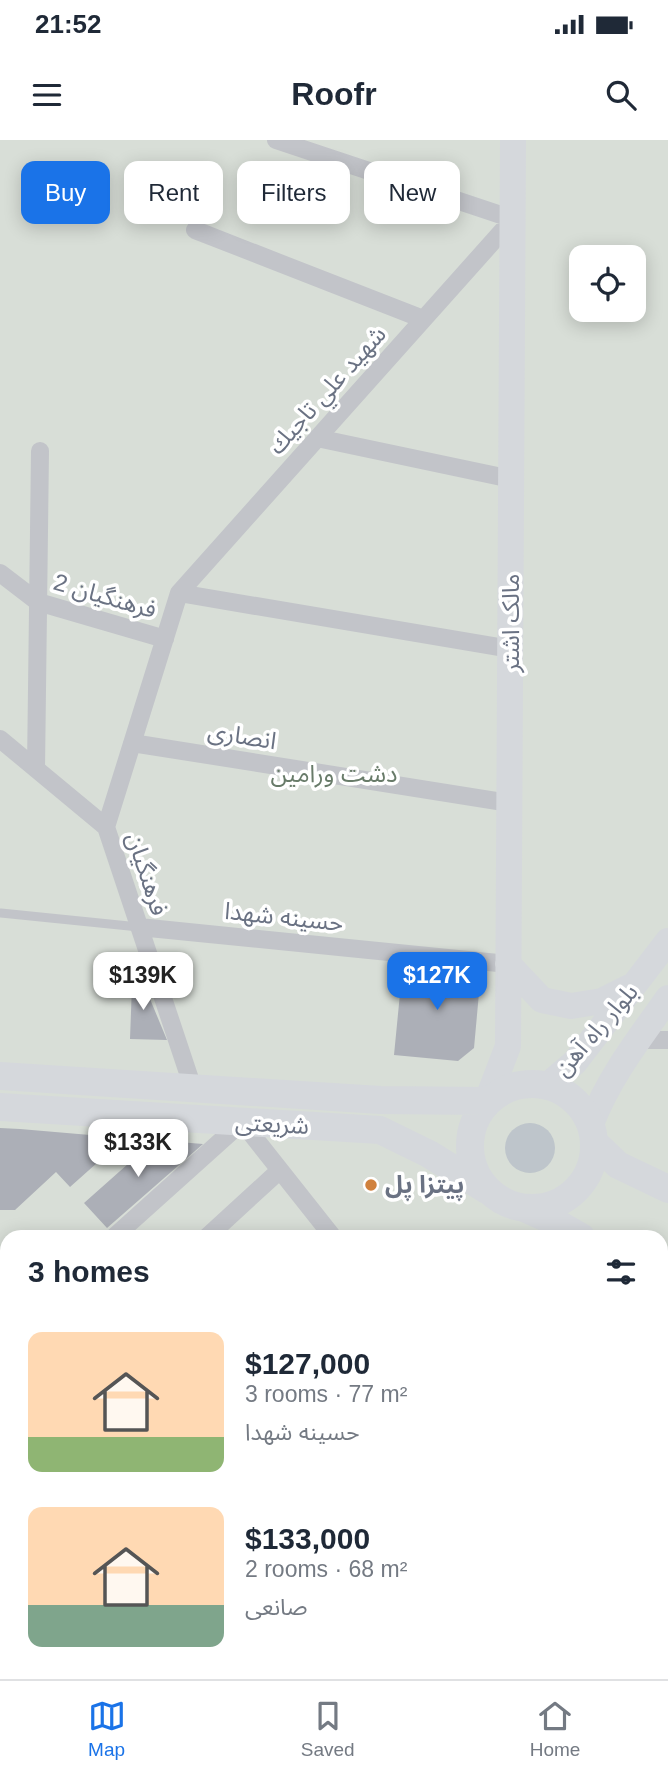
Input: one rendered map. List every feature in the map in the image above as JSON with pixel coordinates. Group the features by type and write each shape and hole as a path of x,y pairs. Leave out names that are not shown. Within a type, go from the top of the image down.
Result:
{"main road":[{"name":"شریعتی","path":"0,1076 380,1101 487,1101"},
{"path":"569,1230 524,1208 504,1202 487,1190 475,1174 469,1156 470,1136 476,1117 487,1101 500,1091 515,1085 532,1083 548,1085 566,1093 581,1107 593,1133 618,1165 668,1189"},
{"name":"شریعتی","path":"0,1107 380,1130 429,1154 487,1190"},
{"path":"524,1208 542,1208 559,1202 574,1192 589,1169 593,1133"}],"street":[{"path":"276,140 513,219"},
{"name":"مالک اشتر","path":"487,1101 509,1046 513,140"},
{"name":"شهيد علي تاجيك","path":"179,593 513,219"},
{"path":"194,230 423,319"},
{"path":"317,438 511,479"},
{"path":"36,769 40,451"},
{"name":"فرهنگيان 2","path":"0,573 38,602 164,639"},
{"path":"179,593 510,649"},
{"name":"فرهنگیان","path":"179,593 106,827 193,1088"},
{"path":"0,739 106,827"},
{"name":"انصاری","path":"132,743 510,803"},
{"name":"حسینه شهدا","path":"139,927 508,964"},
{"name":"بلوار راه آهن","path":"548,1085 575,1062 668,941"},
{"path":"508,964 542,1000 571,1006 602,1001 635,985"},
{"name":"بلوار راه آهن","path":"593,1133 602,1096 668,998"},
{"path":"638,1040 668,1040"},
{"path":"122,1230 242,1122 327,1230"},
{"path":"215,1230 280,1170"}],"lane":[{"path":"1,913 139,927"}],"green space":[{"name":"دشت ورامین","path":"0,140 668,140 668,1230 0,1230"}],"shaded area":[{"path":"530,1123 548,1130 555,1148 548,1166 530,1173 512,1166 505,1148 512,1130"}],"building":[{"path":"133,958 167,1040 130,1039"},
{"path":"403,963 481,971 474,1048 458,1061 394,1055"},
{"path":"0,1128 125,1138 70,1187 56,1172 15,1210 0,1210"},
{"path":"155,1140 203,1144 107,1228 84,1203"}],"place":[{"name":"پیتزا پل","path":"371,1185"}]}
